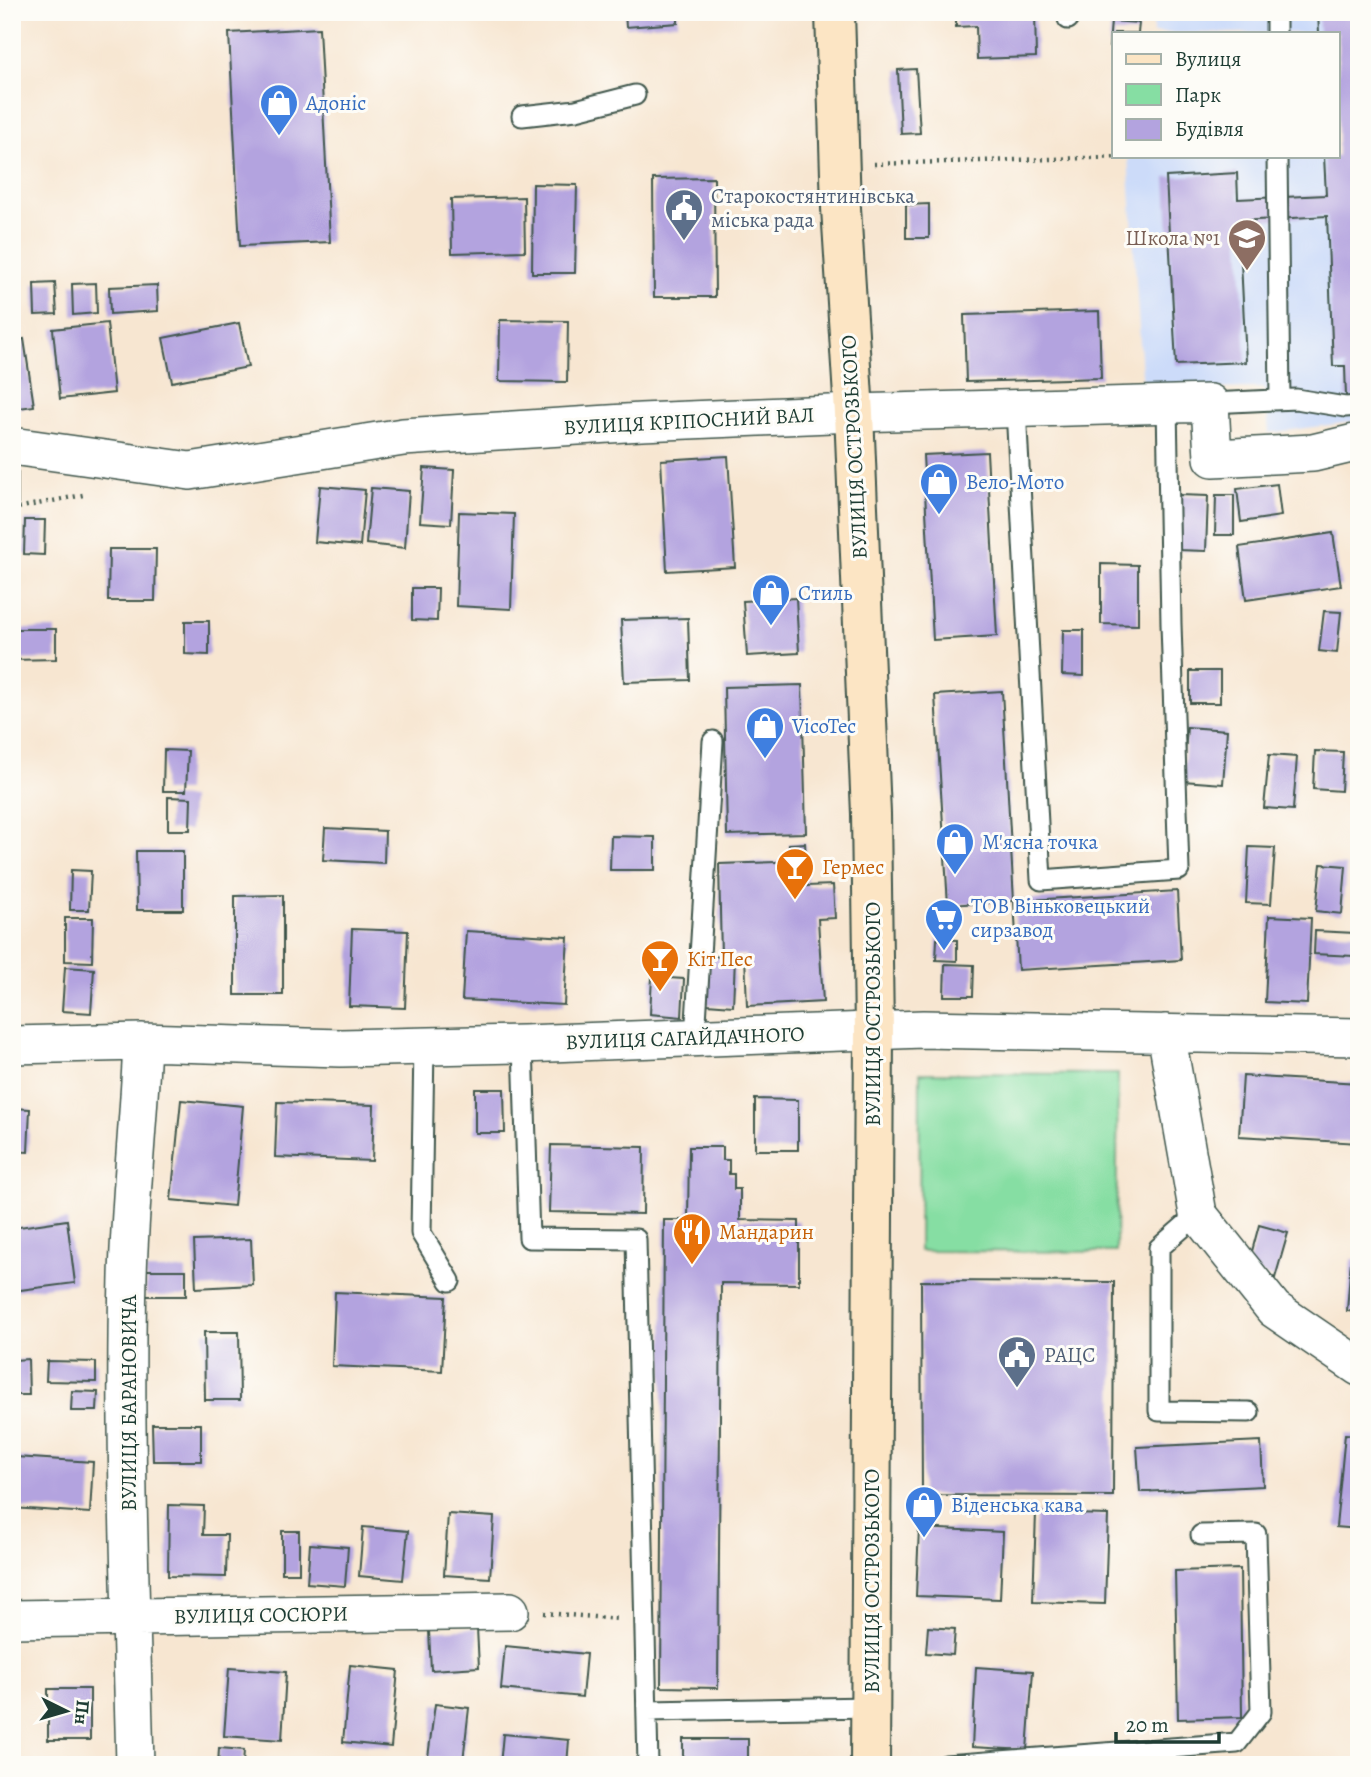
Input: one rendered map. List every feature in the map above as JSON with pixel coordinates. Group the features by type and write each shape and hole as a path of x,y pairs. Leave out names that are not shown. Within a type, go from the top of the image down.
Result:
{"main road":[{"name":"ВУЛИЦЯ ОСТРОЗЬКОГО","path":"835,12 841,208 854,412 871,814 874,1031 870,1765"}],"street":[{"name":"ВУЛИЦЯ КРІПОСНИЙ ВАЛ","path":"12,446 190,471 403,437 854,412 1210,403"},
{"path":"1210,403 1213,458 1313,453 1359,442"},
{"name":"ВУЛИЦЯ САГАЙДАЧНОГО","path":"12,1045 142,1042 341,1048 923,1029 1359,1037"},
{"path":"1166,1033 1198,1214 1274,1309 1359,1367"},
{"name":"ВУЛИЦЯ БАРАНОВИЧА","path":"135,1765 128,1275 142,1042"},
{"name":"ВУЛИЦЯ СОСЮРИ","path":"12,1619 510,1611"}],"lane":[{"path":"1276,12 1276,32"},
{"path":"522,116 576,110 635,95"},
{"path":"1277,158 1280,400"},
{"path":"1210,403 1296,399 1345,407 1359,406"},
{"path":"1016,410 1041,880 1179,870 1167,405"},
{"path":"695,1038 713,741"},
{"path":"523,1044 529,1238 636,1238 648,1765"},
{"path":"424,1045 421,1233 450,1281"},
{"path":"1198,1214 1159,1248 1159,1410 1249,1412"},
{"path":"946,1765 1237,1743 1261,1712 1255,1534 1201,1535"},
{"path":"647,1712 871,1707"}],"path":[{"path":"841,164 1112,157"},
{"path":"510,1611 644,1621"}],"shaded area":[{"name":"Школа №1","path":"1153,12 1359,12 1359,421 1269,433 1265,388 1143,390 1128,158 1340,158 1340,32 1153,32"}],"green space":[{"path":"920,1073 1118,1074 1116,1252 919,1251"}],"building":[{"path":"625,12 678,12 678,23 626,27"},
{"path":"956,12 1035,12 1036,57 977,59 976,26 956,27"},
{"path":"1125,12 1150,12 1149,19 1125,18"},
{"path":"1318,12 1359,12 1359,397 1346,397 1345,366 1333,366 1327,216 1239,221 1246,362 1176,365 1166,177 1237,173 1238,199 1326,195 1324,158 1340,158 1340,32 1319,32"},
{"path":"1111,21 1139,23 1138,32 1112,32 1112,46 1109,46"},
{"name":"Адоніс","path":"319,28 330,242 240,246 229,33"},
{"path":"916,69 920,133 901,134 898,70"},
{"name":"Старокостянтинівська міська рада","path":"714,178 715,297 654,297 653,179"},
{"path":"533,184 577,185 575,273 532,273"},
{"path":"524,197 525,251 452,253 451,199"},
{"path":"929,204 929,238 906,238 906,205"},
{"path":"55,283 57,314 35,315 34,284"},
{"path":"96,283 97,313 73,315 72,284"},
{"path":"157,285 158,311 110,314 109,287"},
{"path":"1099,311 1101,378 966,382 964,315"},
{"path":"500,320 568,321 567,382 499,381"},
{"path":"107,323 114,393 60,399 53,329"},
{"path":"239,323 248,367 172,382 163,338"},
{"path":"24,339 34,406 12,409 12,341"},
{"path":"987,452 997,636 933,640 923,455"},
{"path":"728,456 735,567 667,571 661,460"},
{"path":"424,468 454,470 451,524 420,522"},
{"path":"12,473 18,473 18,503 12,503"},
{"path":"1277,484 1281,516 1241,522 1237,489"},
{"path":"320,486 365,490 360,546 315,542"},
{"path":"371,488 409,491 405,548 366,544"},
{"path":"1179,495 1208,496 1206,551 1177,550"},
{"path":"1216,495 1234,495 1234,535 1215,535"},
{"path":"459,512 514,514 511,609 456,606"},
{"path":"25,520 45,520 44,555 24,554"},
{"path":"1333,533 1341,586 1246,600 1239,547"},
{"path":"109,549 156,549 155,601 108,601"},
{"path":"1101,564 1138,565 1138,625 1101,624"},
{"path":"412,588 438,588 437,621 412,620"},
{"name":"Стиль","path":"796,598 799,653 747,656 743,601"},
{"path":"1324,611 1341,612 1337,653 1319,651"},
{"path":"688,618 690,680 624,682 621,620"},
{"path":"185,621 209,621 209,655 185,654"},
{"path":"12,629 56,629 56,659 12,660"},
{"path":"1063,630 1084,630 1084,676 1062,675"},
{"path":"1190,671 1220,671 1220,703 1190,703"},
{"name":"VicoTec","path":"802,685 806,833 727,835 724,687"},
{"path":"1002,691 1014,901 948,905 935,695"},
{"path":"1187,727 1227,730 1223,784 1183,781"},
{"path":"1356,749 1359,749 1359,842 1355,841"},
{"path":"164,750 188,751 186,791 163,791"},
{"path":"1315,751 1343,752 1341,791 1313,789"},
{"path":"1269,755 1297,757 1293,810 1264,808"},
{"path":"168,797 191,798 190,830 168,830"},
{"path":"325,828 385,831 384,863 323,860"},
{"path":"611,836 655,837 655,870 610,870"},
{"path":"805,843 806,859 789,859 789,844"},
{"path":"1249,847 1275,848 1271,904 1246,903"},
{"path":"136,851 183,851 183,910 137,910"},
{"path":"806,861 807,886 833,885 835,918 818,919 823,1002 747,1006 745,955 721,956 719,864"},
{"path":"1321,864 1346,866 1342,914 1316,911"},
{"path":"71,870 91,871 89,910 70,910"},
{"path":"1177,891 1181,960 1018,970 1014,901"},
{"path":"283,895 283,995 235,995 235,896"},
{"path":"1269,916 1311,918 1307,1004 1265,1002"},
{"path":"65,918 93,918 92,962 65,961"},
{"path":"352,929 408,931 405,1008 349,1006"},
{"path":"466,931 568,937 564,1005 462,1000"},
{"path":"1315,931 1355,933 1354,956 1314,954"},
{"path":"937,939 957,940 957,961 936,960"},
{"path":"709,956 735,958 733,1006 707,1004"},
{"path":"945,964 974,965 973,996 944,996"},
{"path":"65,967 94,969 91,1013 62,1011"},
{"path":"652,977 684,979 682,1017 650,1014"},
{"path":"1243,1076 1359,1083 1359,1143 1239,1136"},
{"path":"475,1089 504,1089 505,1133 475,1133"},
{"path":"755,1099 798,1100 798,1150 755,1150"},
{"path":"181,1100 243,1106 234,1206 171,1200"},
{"path":"277,1102 374,1105 372,1161 275,1157"},
{"path":"12,1108 30,1109 28,1152 12,1151"},
{"path":"551,1145 644,1147 643,1214 549,1212"},
{"path":"689,1147 723,1147 723,1160 729,1160 729,1174 734,1174 734,1189 740,1189 740,1220 799,1221 799,1284 721,1283 718,1688 661,1687 664,1220 688,1220"},
{"path":"67,1220 75,1283 12,1291 12,1228"},
{"path":"1259,1225 1288,1233 1275,1278 1247,1270"},
{"path":"251,1239 253,1285 196,1288 194,1241"},
{"path":"1351,1259 1359,1259 1359,1312 1347,1311"},
{"path":"146,1270 186,1270 186,1296 146,1296"},
{"name":"РАЦС","path":"921,1281 1114,1282 1113,1496 922,1495"},
{"path":"335,1292 446,1297 442,1371 332,1366"},
{"path":"204,1332 239,1332 240,1400 205,1400"},
{"path":"28,1359 29,1395 14,1395 14,1360"},
{"path":"47,1361 96,1362 96,1382 46,1381"},
{"path":"72,1391 98,1392 97,1411 71,1411"},
{"path":"152,1424 201,1424 201,1461 153,1461"},
{"path":"1345,1434 1359,1435 1359,1529 1336,1527"},
{"path":"1261,1441 1263,1486 1140,1492 1137,1447"},
{"path":"15,1457 93,1462 90,1513 12,1508"},
{"path":"169,1505 204,1506 203,1535 227,1535 226,1577 168,1576"},
{"path":"1036,1513 1108,1515 1105,1604 1033,1602"},
{"path":"448,1514 494,1517 490,1578 444,1575"},
{"path":"363,1527 408,1531 403,1580 359,1576"},
{"path":"919,1528 1003,1532 1000,1599 916,1596"},
{"path":"282,1531 299,1531 299,1573 282,1573"},
{"path":"310,1544 348,1547 345,1586 307,1583"},
{"path":"1357,1558 1359,1655 1349,1655"},
{"path":"1240,1569 1242,1717 1178,1719 1175,1571"},
{"path":"928,1627 955,1629 953,1655 926,1653"},
{"path":"477,1628 479,1667 431,1670 429,1631"},
{"path":"505,1646 586,1654 582,1697 501,1689"},
{"path":"350,1665 398,1670 391,1747 343,1742"},
{"path":"976,1667 1033,1671 1027,1750 972,1747"},
{"path":"229,1668 286,1672 282,1740 224,1736"},
{"path":"48,1689 90,1689 90,1740 48,1740"},
{"path":"435,1704 469,1708 463,1761 428,1757"},
{"path":"503,1734 569,1740 567,1765 500,1765"},
{"path":"683,1739 748,1739 748,1765 683,1765"},
{"path":"219,1748 244,1750 243,1765 218,1765"}],"place":[{"name":"Адоніс","path":"279,137"},
{"name":"Старокостянтинівська міська рада","path":"684,242"},
{"name":"Школа №1","path":"1247,272"},
{"name":"Вело-Мото","path":"939,516"},
{"name":"Стиль","path":"771,627"},
{"name":"VicoTec","path":"765,760"},
{"name":"М'ясна точка","path":"955,876"},
{"name":"Гермес","path":"795,901"},
{"name":"ТОВ Віньковецький сирзавод","path":"944,952"},
{"name":"Кіт Пес","path":"660,993"},
{"name":"Мандарин","path":"692,1266"},
{"name":"РАЦС","path":"1017,1389"},
{"name":"Віденська кава","path":"924,1539"}]}
